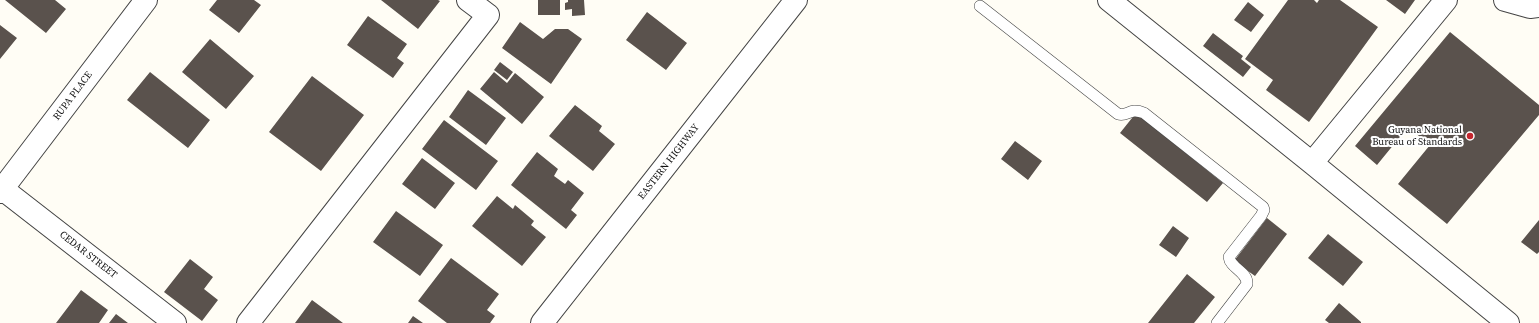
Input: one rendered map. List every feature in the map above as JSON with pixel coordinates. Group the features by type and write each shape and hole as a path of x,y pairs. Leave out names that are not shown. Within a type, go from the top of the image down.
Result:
{"street":[{"name":"RUPA PLACE","path":"1,190 146,0"},
{"path":"248,323 488,15 468,0"},
{"name":"EASTERN HIGHWAY","path":"542,323 796,0"},
{"path":"1108,0 1312,163 1508,323"},
{"path":"1312,163 1446,0"},
{"path":"1505,0 1530,7 1539,6"},
{"name":"CEDAR STREET","path":"1,190 175,323"}],"lane":[{"path":"980,6 1118,114 1122,115 1134,110 1144,113 1263,207 1264,210 1261,216 1229,257 1230,262 1246,278 1247,284 1217,323"}],"building":[{"path":"5,0 55,0 66,9 46,33"},
{"path":"217,0 254,0 261,5 239,33 209,10"},
{"path":"381,0 438,0 440,1 418,29"},
{"path":"538,0 560,0 560,15 538,15"},
{"path":"568,0 584,0 585,15 572,16 572,9 565,10 565,3 568,2"},
{"path":"1288,0 1314,0 1317,3 1319,0 1340,0 1378,27 1309,122 1266,90 1273,80 1245,59"},
{"path":"1386,0 1415,0 1405,14"},
{"path":"1248,2 1264,15 1251,32 1234,20"},
{"path":"647,12 687,43 666,70 626,40"},
{"path":"368,16 407,44 397,58 404,63 393,78 347,45"},
{"path":"520,22 543,39 555,29 568,29 582,39 551,84 502,48"},
{"path":"0,25 17,38 0,59"},
{"name":"Guyana National Bureau of Standards","path":"1450,32 1539,105 1539,115 1447,224 1398,184 1430,145 1408,127 1377,165 1355,146"},
{"path":"1213,33 1243,56 1241,59 1251,67 1243,77 1203,46"},
{"path":"210,39 254,76 226,109 182,72"},
{"path":"500,62 513,72 507,80 494,70"},
{"path":"150,72 210,120 188,148 127,100"},
{"path":"494,72 507,83 515,73 544,97 522,124 480,89"},
{"path":"312,76 364,115 321,171 269,132"},
{"path":"468,90 506,118 486,145 449,117"},
{"path":"575,105 602,126 599,131 615,144 593,171 549,136"},
{"path":"1136,113 1223,183 1207,202 1120,133"},
{"path":"444,120 498,161 476,190 422,149"},
{"path":"1015,141 1042,161 1028,180 1001,159"},
{"path":"537,152 558,169 554,176 565,184 568,180 584,193 571,210 577,215 566,229 511,185"},
{"path":"422,158 455,183 435,209 402,184"},
{"path":"497,196 513,209 515,205 534,221 531,225 546,237 522,266 472,226"},
{"path":"396,211 443,245 420,276 373,242"},
{"path":"1267,218 1287,234 1255,276 1234,261"},
{"path":"1539,220 1539,252 1537,254 1521,242"},
{"path":"1173,226 1189,238 1176,257 1159,245"},
{"path":"1328,234 1363,262 1343,286 1308,258"},
{"path":"451,258 499,294 487,310 495,316 490,323 447,323 418,301"},
{"path":"190,259 213,277 204,289 218,300 202,321 164,292"},
{"path":"1187,274 1215,297 1194,323 1148,323"},
{"path":"81,290 108,310 99,323 56,323"},
{"path":"312,300 343,323 295,323"},
{"path":"1339,303 1361,323 1329,323 1325,320"},
{"path":"116,314 128,323 109,323"},
{"path":"413,316 423,323 408,323"}],"place":[{"name":"Guyana National Bureau of Standards","path":"1470,136"}]}
